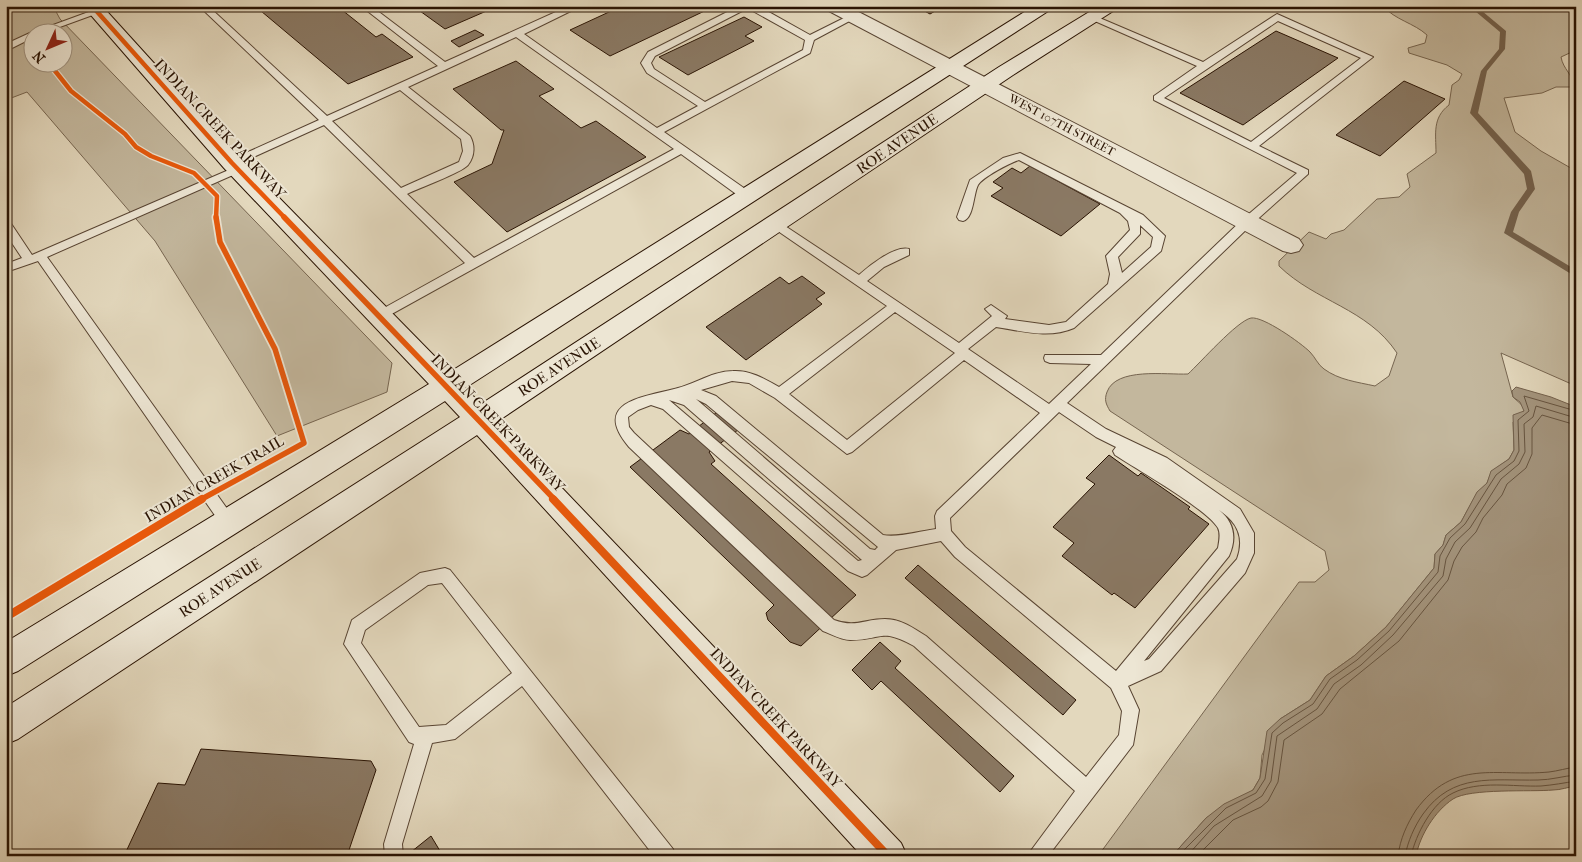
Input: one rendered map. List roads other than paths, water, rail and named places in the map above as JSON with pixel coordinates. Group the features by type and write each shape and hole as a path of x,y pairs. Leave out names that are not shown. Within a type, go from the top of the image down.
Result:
{"main road":[{"name":"WEST 107TH STREET","path":"832,6 1291,245"},
{"path":"6,660 446,387 1047,6"},
{"name":"ROE AVENUE","path":"6,727 479,420 986,85 1112,6"},
{"name":"INDIAN CREEK PARKWAY","path":"94,9 235,166 479,420 888,856"}],"lane":[{"path":"204,6 473,264"},
{"path":"365,6 444,66"},
{"path":"6,268 35,258 235,166 325,120 577,6"},
{"path":"705,106 650,71 646,63 651,54 742,8 753,7 810,39"},
{"path":"63,22 94,9"},
{"path":"657,132 807,51 810,39 853,17"},
{"path":"1036,856 1127,739 1131,710 1117,682 960,552 944,534 942,516 1247,222 1304,172 1252,147 1157,98 1277,17 1368,57 1252,147"},
{"path":"1092,18 1204,66"},
{"path":"518,34 747,196"},
{"path":"6,48 22,40"},
{"path":"400,193 463,164 469,155 470,146 466,138 401,86"},
{"path":"379,316 682,150"},
{"path":"963,217 974,182 1007,160 1020,156 1120,208 1153,229 1159,236 1154,252 1065,328 1050,330 993,322"},
{"path":"1114,287 1116,274 1112,256 1136,232 1133,219 1120,208"},
{"path":"776,224 962,352 1054,408 1162,462 1235,513 1243,523 1249,542 1248,554 1240,568 1155,666 1117,682"},
{"path":"6,225 35,258 228,522"},
{"path":"859,281 880,264 905,252"},
{"path":"780,394 895,306"},
{"path":"991,309 1001,316 962,352 847,448 780,394 759,381 729,375 676,394 639,403 626,410 622,415 621,422 625,432 829,626 848,633 885,627 900,629 920,641 1087,790"},
{"path":"1050,358 1104,360"},
{"path":"676,394 694,393 711,400 878,541 892,544"},
{"path":"676,394 689,401 866,555 878,557"},
{"path":"652,400 668,405 852,566 862,570 892,544 903,540 944,534"},
{"path":"1100,432 1108,443 1205,508 1224,525 1227,540 1224,551 1117,682"},
{"path":"522,675 449,733 415,736 352,644 358,625 425,578 445,575 666,856"},
{"path":"394,856 393,844 426,734"}],"water":[{"path":"1516,387 1551,397 1576,407 1576,786 1556,790 1473,793 1453,799 1440,810 1429,824 1416,856 1172,856 1206,818 1224,804 1253,790 1260,778 1267,731 1280,719 1310,700 1326,676 1354,656 1386,627 1434,568 1435,554 1443,545 1446,535 1461,522 1477,492 1487,483 1491,471 1509,459 1514,450 1513,415 1524,411 1520,402 1513,397 1512,391"}],"waterway":[{"path":"1472,6 1503,31 1502,49 1484,71 1474,113 1528,173 1531,189 1515,212 1508,233 1576,274"}]}
